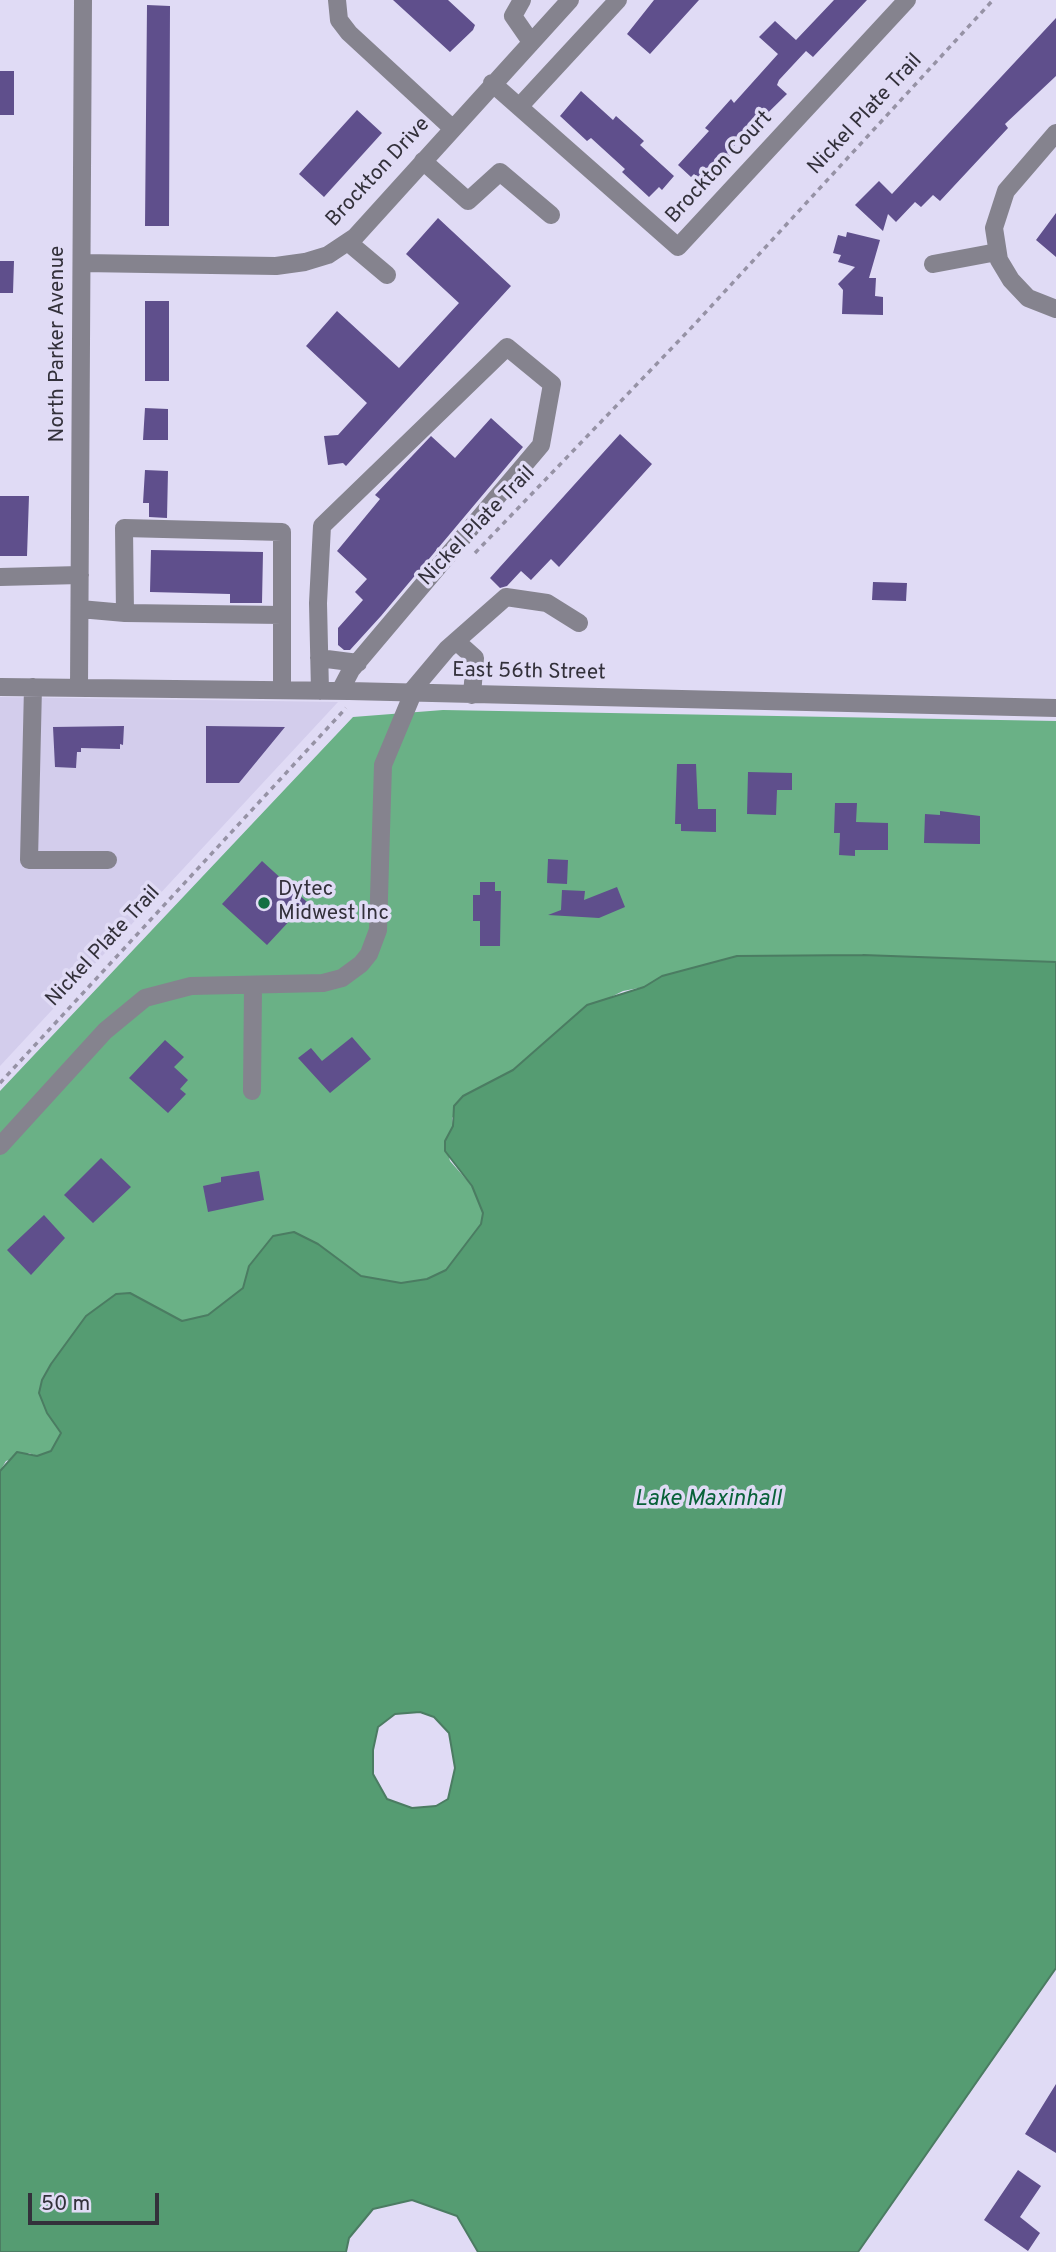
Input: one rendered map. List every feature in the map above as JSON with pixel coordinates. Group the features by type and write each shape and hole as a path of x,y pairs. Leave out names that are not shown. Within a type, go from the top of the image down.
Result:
{"street":[{"name":"North Parker Avenue","path":"79,688 83,0"},
{"path":"337,0 339,20 349,33 453,128"},
{"path":"522,0 513,16 531,42"},
{"name":"Brockton Drive","path":"83,263 276,265 328,255 349,243 570,0"},
{"path":"519,107 618,0"},
{"name":"Brockton Court","path":"492,83 678,247 907,0"},
{"path":"1056,133 1002,197 994,228 997,252 1016,287 1035,302 1056,309"},
{"path":"423,161 468,201 500,172 551,215"},
{"path":"349,243 387,275"},
{"path":"933,264 997,252"},
{"path":"320,691 322,526 507,347 552,384 541,445 358,663 345,691"},
{"path":"125,613 124,528 282,532 282,690"},
{"path":"0,577 80,575"},
{"path":"0,1146 105,1031 145,998 191,986 308,986 333,981 354,971 369,954 379,916 383,765 412,693 456,641 506,597 547,603 579,623"},
{"path":"80,610 282,615"},
{"path":"456,641 475,658 472,695"},
{"path":"320,658 358,663"},
{"name":"East 56th Street","path":"0,687 345,691 1056,708"},
{"path":"33,688 29,860 108,860"},
{"path":"252,1091 253,987"}],"path":[{"name":"Nickel Plate Trail","path":"474,554 693,326 993,0"},
{"name":"Nickel Plate Trail","path":"0,1083 349,706 345,691"}],"shaded area":[{"path":"0,697 338,702 0,1066"},
{"path":"443,710 1056,721 1056,962 863,955 737,956 662,976 644,987 623,991 579,1013 513,1070 476,1090 452,1118 453,1126 445,1141 450,1161 472,1186 483,1212 481,1224 446,1270 427,1279 401,1283 360,1276 349,1268 249,1266 243,1288 208,1315 192,1321 182,1321 141,1299 86,1316 42,1380 47,1413 61,1433 51,1451 37,1456 29,1453 6,1461 0,1471 0,1091 353,717"}],"water":[{"name":"Lake Maxinhall","path":"863,955 1056,962 1056,1968 858,2252 478,2252 457,2216 412,2200 373,2209 349,2238 346,2252 0,2252 0,1471 17,1452 37,1456 51,1451 61,1433 47,1413 39,1393 42,1380 51,1364 86,1316 116,1294 130,1293 182,1321 208,1315 243,1288 249,1266 273,1236 294,1232 318,1244 361,1276 401,1283 427,1279 446,1270 481,1224 483,1213 472,1186 445,1151 445,1141 453,1126 454,1106 463,1096 513,1070 587,1005 644,987 662,976 737,956","holes":["420,1712 434,1717 449,1733 455,1768 448,1799 436,1806 412,1808 387,1799 373,1774 373,1750 378,1727 395,1714"]}],"building":[{"path":"393,0 448,0 475,25 450,52"},
{"path":"654,0 699,0 650,54 627,34"},
{"path":"834,0 867,0 813,57 806,51 779,80 777,85 787,94 727,153 730,156 705,184 694,174 691,177 678,165 709,131 705,128 731,99 734,103 778,54 759,37 775,21 796,40"},
{"path":"147,5 170,6 169,226 145,226"},
{"path":"1056,18 1056,76 1005,124 1008,128 940,201 933,195 921,207 915,202 896,222 888,214 883,231 855,205 879,181 892,194"},
{"path":"0,71 14,71 14,115 0,115"},
{"path":"581,91 613,120 616,116 644,141 640,145 674,176 662,190 659,187 649,197 622,172 625,169 591,138 587,141 560,116"},
{"path":"357,110 382,133 324,197 299,174"},
{"path":"1056,213 1056,257 1036,240"},
{"path":"438,218 511,286 346,466 343,463 328,465 324,436 338,435 367,403 306,346 337,311 399,368 459,303 406,254"},
{"path":"847,232 880,240 869,278 876,278 875,296 883,297 883,315 842,314 843,290 838,284 855,267 838,262 841,255 833,253 838,235 846,237"},
{"path":"0,261 14,261 13,293 0,293"},
{"path":"145,301 169,301 169,381 145,381"},
{"path":"145,408 168,409 168,440 143,440"},
{"path":"491,418 523,447 381,616 350,650 344,650 338,645 338,628 363,600 355,592 367,579 337,551 380,499 375,495 431,436 455,458"},
{"path":"620,434 652,464 559,567 551,559 531,580 521,571 507,586 500,588 490,578"},
{"path":"145,470 168,471 167,518 149,517 149,503 143,503"},
{"path":"0,496 29,496 27,556 0,556"},
{"path":"151,550 263,552 262,603 230,603 230,594 150,592"},
{"path":"873,582 907,583 906,601 872,600"},
{"path":"124,726 123,745 120,744 120,749 81,748 81,752 77,752 76,768 55,767 53,727"},
{"path":"206,726 285,727 239,783 206,783"},
{"path":"677,764 696,764 698,809 716,809 716,832 681,831 681,824 675,824"},
{"path":"748,772 792,773 792,790 777,790 776,815 747,814"},
{"path":"835,803 857,803 856,822 888,823 888,850 855,850 855,856 839,855 840,833 834,833"},
{"path":"940,811 980,816 980,844 924,843 925,814 940,815"},
{"path":"548,859 568,860 567,884 547,883"},
{"name":"Dytec Midwest Inc","path":"262,861 307,902 267,945 222,904"},
{"path":"480,882 495,882 495,891 501,891 500,946 480,946 480,921 473,921 473,895 480,895"},
{"path":"617,887 625,907 599,918 548,915 561,910 562,890 585,891 584,900"},
{"path":"352,1037 371,1059 330,1093 298,1058 311,1048 322,1061"},
{"path":"165,1040 184,1057 174,1067 188,1080 180,1089 186,1094 168,1113 129,1078"},
{"path":"101,1158 131,1187 93,1223 64,1195"},
{"path":"259,1171 264,1200 208,1212 203,1186 221,1182 221,1177"},
{"path":"44,1215 65,1238 31,1275 7,1250"},
{"path":"1056,2084 1056,2153 1025,2134"},
{"path":"1018,2170 1041,2186 1020,2217 1040,2233 1028,2251 984,2220"}],"place":[{"name":"Dytec Midwest Inc","path":"264,903"}]}
